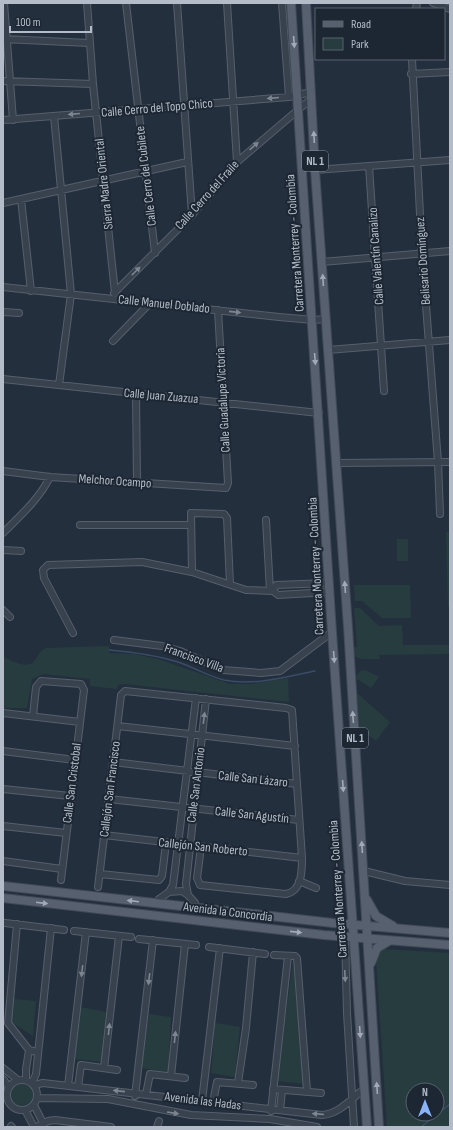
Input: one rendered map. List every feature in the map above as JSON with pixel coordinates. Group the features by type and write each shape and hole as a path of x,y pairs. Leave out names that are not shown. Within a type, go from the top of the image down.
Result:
{"main road":[{"name":"Carretera Monterrey - Colombia","path":"291,3 293,96 298,109 319,412 332,632 353,925 349,937 358,1012 367,1127"},
{"name":"Carretera Monterrey - Colombia","path":"306,3 315,170 364,871 366,926 379,1127"},
{"name":"Avenida la Concordia","path":"3,886 283,918 450,933"},
{"path":"365,897 376,916 384,922 399,929"},
{"name":"Avenida la Concordia","path":"3,898 281,930 367,939 450,945"},
{"path":"157,916 158,904"},
{"path":"193,920 195,908"},
{"path":"281,930 283,918"},
{"path":"369,970 375,950 390,940"}],"street":[{"path":"4,3 5,39 13,120"},
{"name":"Sierra Madre Oriental","path":"87,3 89,43 115,293"},
{"name":"Calle Cerro del Cubilete","path":"126,3 144,171 155,253"},
{"path":"177,3 187,162 192,214"},
{"path":"227,3 237,162"},
{"path":"282,3 293,96"},
{"path":"433,3 450,9"},
{"path":"5,39 89,43"},
{"name":"Belisario Domínguez","path":"412,60 411,74 422,253 438,462 440,514"},
{"path":"411,74 450,72"},
{"path":"3,81 93,84"},
{"name":"Calle Cerro del Topo Chico","path":"3,120 312,95"},
{"name":"Calle Cerro del Fraile","path":"108,298 115,293 155,253 192,214 237,162 312,95"},
{"path":"54,116 71,294 59,385"},
{"path":"315,170 450,160"},
{"path":"3,203 187,162"},
{"name":"Calle Valentín Canalizo","path":"369,166 384,391"},
{"path":"21,199 31,290"},
{"path":"322,262 450,251"},
{"name":"Calle Manuel Doblado","path":"3,287 313,320 326,319"},
{"path":"113,341 150,303"},
{"name":"Calle Guadalupe Victoria","path":"218,310 228,483 226,488"},
{"path":"3,312 19,313"},
{"path":"328,350 450,340"},
{"name":"Calle Juan Zuazua","path":"3,379 319,412"},
{"path":"136,393 137,482"},
{"path":"336,463 450,462"},
{"name":"Melchor Ocampo","path":"3,471 220,489 226,488"},
{"path":"3,533 36,500 50,476"},
{"path":"192,572 191,513 224,514 227,518 230,584"},
{"path":"266,520 271,591"},
{"path":"80,525 190,524"},
{"path":"3,550 22,551"},
{"path":"73,633 44,578 43,570 48,565 142,562 192,572 252,592 271,591 278,595 330,592"},
{"path":"271,591 276,586 329,583"},
{"path":"290,585 290,594"},
{"path":"3,610 10,617"},
{"name":"Francisco Villa","path":"114,640 162,646 180,651 223,670 261,673 280,671 332,632"},
{"name":"Calle San Cristobal","path":"33,716 36,688 38,683 44,680 81,684 83,686 84,690 61,880"},
{"name":"Callejón San Francisco","path":"98,887 121,695 124,691 196,698"},
{"path":"196,698 290,709 293,714 302,872 299,881 291,892 286,894 200,885 197,878 201,847"},
{"name":"Calle San Antonio","path":"158,904 159,899 168,892 173,885 196,698"},
{"name":"Calle San Antonio","path":"195,908 195,903 188,895 186,886 189,846 206,699"},
{"path":"3,713 80,722"},
{"path":"118,726 295,746"},
{"path":"3,751 75,760"},
{"name":"Calle San Lázaro","path":"113,762 297,784"},
{"path":"3,789 70,796"},
{"name":"Calle San Agustín","path":"108,799 182,809 299,820"},
{"path":"3,826 66,833"},
{"name":"Callejón San Roberto","path":"104,835 178,845 302,858"},
{"path":"100,874 159,880 162,876 166,843"},
{"path":"3,861 62,869"},
{"path":"364,871 405,881 450,885"},
{"path":"175,872 187,874"},
{"path":"299,881 316,888"},
{"path":"168,892 182,891 188,895"},
{"path":"5,923 64,930"},
{"path":"17,924 8,1023 29,1050 37,1052"},
{"path":"31,1083 36,1077 37,1052 51,928"},
{"path":"74,931 131,938"},
{"path":"68,1086 86,932"},
{"path":"104,1068 119,936"},
{"path":"349,937 347,1013 354,1127"},
{"path":"139,939 196,945"},
{"path":"134,1103 153,940"},
{"path":"171,1076 186,944"},
{"path":"209,947 265,954"},
{"path":"202,1101 220,948"},
{"path":"238,1083 246,1028 253,952"},
{"path":"274,955 297,958 307,1091"},
{"path":"270,1119 288,956"},
{"path":"347,1013 358,1012"},
{"path":"3,1068 18,1080 9,1087 7,1094 8,1100 12,1106 24,1110 34,1105 37,1098 26,1069 29,1050"},
{"path":"78,1087 81,1065 117,1070"},
{"path":"146,1094 150,1074 185,1078"},
{"path":"3,1079 9,1087"},
{"name":"Avenida las Hadas","path":"18,1080 31,1083 146,1094 327,1115 339,1109 364,1089"},
{"path":"213,1102 217,1082 253,1085"},
{"path":"273,1089 321,1093"},
{"path":"280,1110 282,1090"},
{"name":"Avenida las Hadas","path":"37,1098 89,1098 134,1103 164,1111 191,1115 270,1119 317,1127"},
{"path":"34,1105 43,1123"},
{"path":"24,1110 34,1127"},
{"path":"37,1127 43,1123 55,1120 111,1127"}],"green space":[{"path":"446,532 450,532 450,607 448,607"},
{"path":"397,539 408,539 408,561 397,561"},
{"path":"354,585 410,585 411,618 382,618 362,601 355,601"},
{"path":"354,608 360,608 379,626 402,625 403,645 450,645 450,654 379,655 380,659 362,659 353,656 353,647 357,647"},
{"path":"109,646 109,653 135,654 161,660 230,684 251,684 288,678 289,702 124,684 118,685 117,689 90,686 90,679 43,674 32,679 27,708 3,708 3,657 20,664 28,665 32,663 46,648"},
{"path":"365,670 379,677 371,688 355,678 360,671"},
{"path":"357,693 390,722 376,741 359,728"},
{"path":"383,949 450,953 450,1127 387,1127 376,959 379,952"},
{"path":"293,960 304,1084 277,1081"},
{"path":"14,999 36,1001 33,1036 11,1022"},
{"path":"80,1007 107,1012 102,1062 75,1059"},
{"path":"149,1014 171,1017 168,1072 141,1068"},
{"path":"215,1023 240,1027 235,1077 211,1073"},
{"path":"22,1084 26,1085 32,1091 32,1099 26,1105 22,1106 18,1105 12,1099 11,1095 12,1091 18,1085"}],"waterway":[{"path":"109,650 144,654 169,660 184,664 206,674 235,682 270,680 315,671"},
{"path":"421,1127 450,1104"}]}
